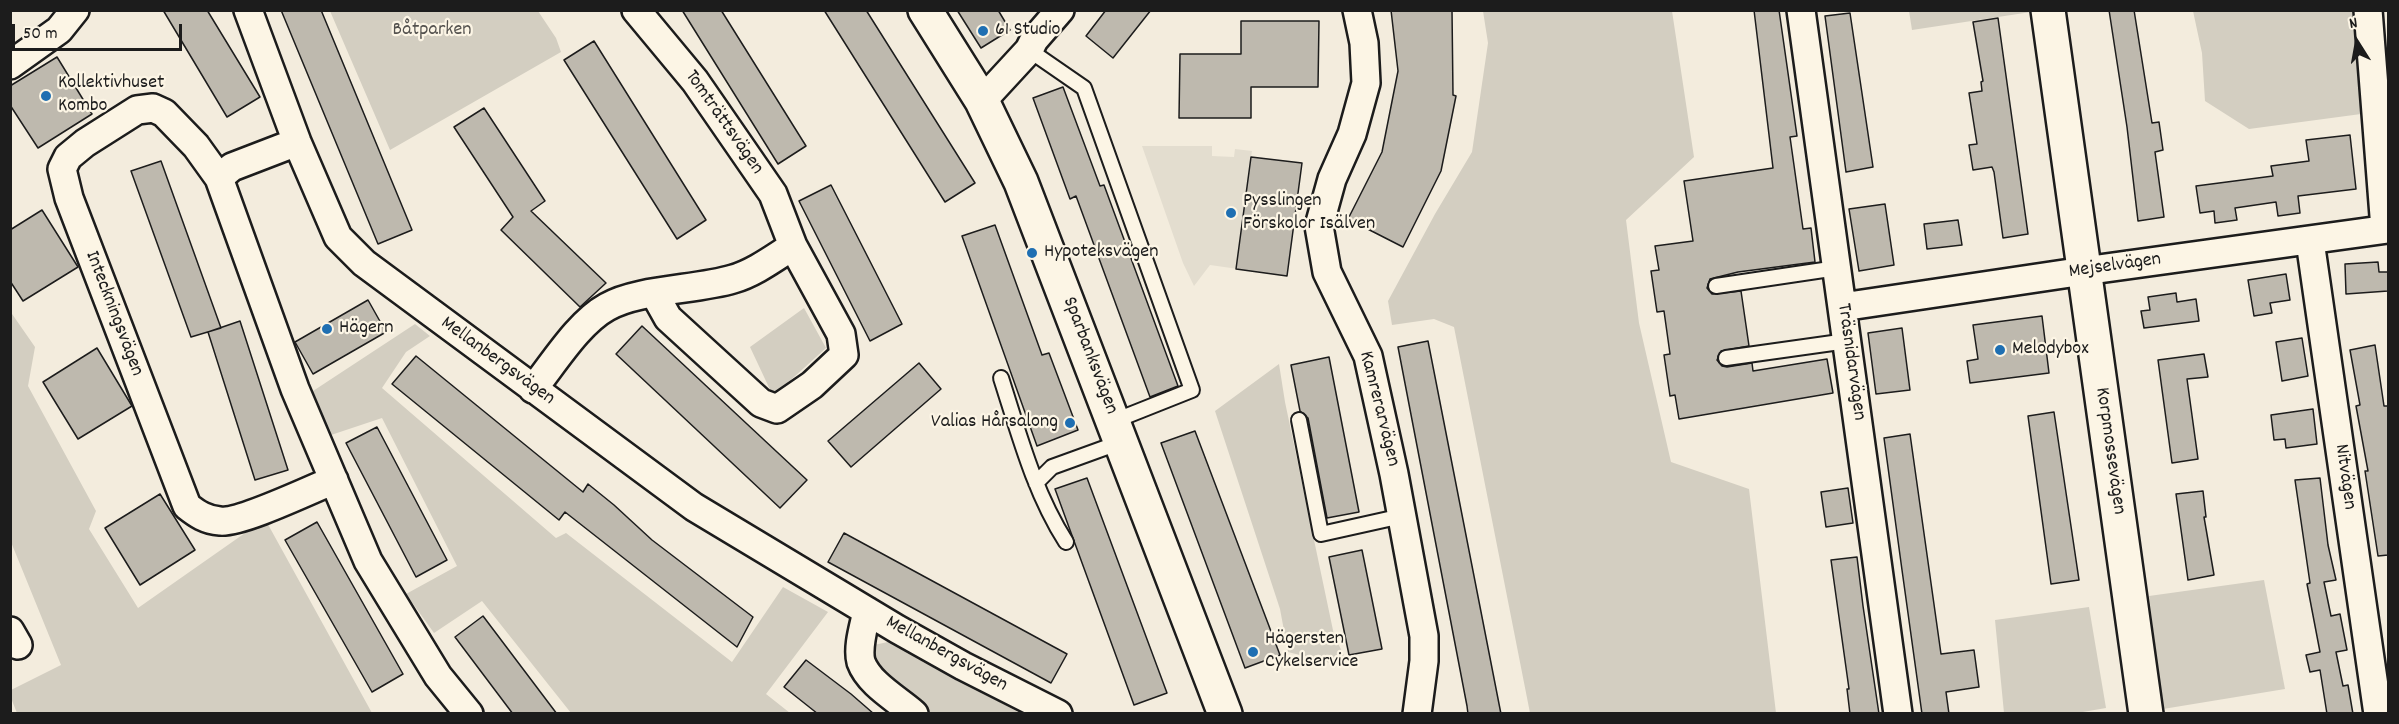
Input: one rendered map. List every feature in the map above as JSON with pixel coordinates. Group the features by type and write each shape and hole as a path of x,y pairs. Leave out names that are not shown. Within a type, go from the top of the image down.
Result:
{"street":[{"path":"10,65 59,30 75,10"},
{"name":"Mellanbergsvägen","path":"248,10 297,142 338,237 364,263 694,507 963,666 1058,714"},
{"name":"Tomträttsvägen","path":"636,10 695,81 772,194 793,246 841,334 844,355 812,385 777,409 761,403 668,318 654,293"},
{"name":"Sparbanksvägen","path":"926,10 982,101 1037,223 1225,714"},
{"path":"982,101 1029,50 1034,40 1060,10"},
{"name":"Kamrerarvägen","path":"1357,10 1364,43 1366,83 1352,134 1332,179 1319,226 1327,272 1368,356 1402,516 1424,636 1424,661 1418,714"},
{"name":"Träsnidarvägen","path":"1801,10 1899,714"},
{"name":"Korpmossevägen","path":"2048,10 2146,714"},
{"path":"2368,10 2387,229"},
{"name":"Inteckningsvägen","path":"334,480 249,515 222,522 200,516 187,506 69,198 62,169 68,158 85,143 137,110 153,108 164,113 196,146 219,178 295,388 334,480 368,561 438,676 468,714"},
{"path":"219,178 232,167 297,142"},
{"name":"Mejselvägen","path":"1842,307 2084,270 2387,229"},
{"name":"Nitvägen","path":"2310,241 2379,714"},
{"path":"533,389 577,333 607,306 654,293 734,279 760,267 793,246"},
{"name":"Mellanbergsvägen","path":"867,611 861,645 861,661 870,678 914,714"}],"lane":[{"path":"1029,50 1084,88 1192,390 1052,467 1036,483"},
{"path":"1716,286 1837,268"},
{"path":"1726,358 1847,341"},
{"path":"1001,378 1036,483 1051,518 1066,542"},
{"path":"1299,420 1321,534 1402,516"}],"shaded area":[{"name":"Pysslingen Förskolor Isälven","path":"1142,146 1212,146 1212,156 1234,157 1235,149 1252,151 1251,157 1302,163 1287,276 1210,265 1194,286 1183,263"}],"green space":[{"path":"2031,10 2031,12 1912,30 1909,11"},
{"name":"Båtparken","path":"330,11 538,11 556,38 561,52 390,150"},
{"path":"1483,11 1672,11 1694,157 1626,220 1639,323 1671,462 1749,489 1776,713 1530,713 1454,327 1434,319 1392,325 1388,301 1472,152 1488,43"},
{"path":"2193,11 2352,11 2361,114 2249,129 2205,101 2202,53"},
{"path":"804,308 826,348 773,396 750,347"},
{"path":"10,311 35,347 28,386 96,511 89,529 138,608 265,519 372,713 17,713 11,698 11,690 61,665 11,542"},
{"path":"415,324 430,336 406,352 382,388 556,538 566,533 732,662 783,587 828,612 766,694 790,713 571,713 482,601 434,633 406,594 457,566 382,418 331,435 313,391"},
{"path":"1279,364 1334,635 1350,668 1288,652 1280,609 1215,411"},
{"path":"2264,580 2285,689 2163,709 2149,596"},
{"path":"2089,607 2106,708 2077,713 2004,713 1995,620"},
{"path":"888,642 1018,712 922,713 874,679 869,646"}],"building":[{"path":"163,10 207,10 260,97 227,117"},
{"path":"281,10 321,10 412,230 378,244"},
{"path":"682,10 721,10 806,146 778,164"},
{"path":"824,10 866,10 975,183 945,202"},
{"path":"957,10 998,10 1010,30 981,48"},
{"path":"1106,10 1151,10 1113,58 1086,36"},
{"path":"1391,10 1452,10 1453,95 1456,96 1441,171 1403,247 1348,219 1382,152 1398,71"},
{"path":"1754,10 1779,10 1797,136 1790,137 1803,229 1811,228 1815,262 1738,272 1710,279 1707,288 1712,294 1741,291 1749,346 1721,351 1717,360 1722,366 1727,367 1752,363 1753,371 1827,359 1833,393 1679,419 1675,395 1670,396 1664,355 1670,354 1664,311 1657,312 1651,271 1659,270 1655,246 1693,241 1684,181 1773,168"},
{"path":"2109,10 2134,10 2152,123 2159,122 2163,150 2155,152 2164,217 2138,221 2127,127"},
{"path":"1850,13 1873,167 1846,172 1825,16"},
{"path":"1998,18 2028,234 2003,238 1994,172 1992,167 1973,170 1969,145 1977,144 1969,93 1982,91 1981,82 1983,81 1973,22"},
{"path":"1241,21 1319,21 1318,87 1251,87 1251,118 1179,118 1180,54 1241,54"},
{"path":"594,41 706,220 677,239 564,60"},
{"name":"Kollektivhuset Kombo","path":"57,57 92,114 38,148 10,105 10,86"},
{"path":"1063,87 1100,186 1104,185 1178,386 1150,397 1076,196 1070,199 1033,98"},
{"path":"484,108 545,201 531,211 606,283 580,307 501,230 513,217 454,127"},
{"path":"2350,135 2356,189 2298,196 2300,213 2278,216 2276,202 2235,208 2237,220 2215,223 2214,211 2200,213 2196,186 2273,176 2271,166 2309,161 2306,140"},
{"path":"1251,157 1302,163 1287,276 1236,269"},
{"path":"161,161 221,328 191,337 131,171"},
{"path":"831,185 902,324 870,341 799,201"},
{"path":"1885,204 1894,265 1859,271 1849,209"},
{"path":"42,210 78,267 23,301 10,281 10,230"},
{"path":"1958,220 1962,245 1927,249 1924,224"},
{"path":"995,225 1042,355 1049,353 1078,430 1037,446 962,236"},
{"path":"2378,262 2379,272 2388,272 2388,291 2346,294 2345,264"},
{"path":"2286,274 2290,300 2270,303 2272,313 2254,316 2248,280"},
{"path":"2176,293 2177,302 2196,299 2199,321 2144,328 2141,311 2150,310 2148,297"},
{"path":"368,300 386,332 313,374 295,342"},
{"path":"2042,316 2049,373 1970,383 1967,361 1978,359 1973,325"},
{"path":"240,321 288,470 255,480 208,332"},
{"path":"642,326 807,480 780,508 616,354"},
{"path":"1902,328 1910,390 1876,394 1868,333"},
{"path":"2302,338 2308,376 2282,381 2276,342"},
{"path":"1428,341 1501,714 1468,714 1398,347"},
{"path":"2375,345 2384,406 2388,406 2388,555 2378,556 2365,471 2368,471 2356,406 2360,405 2350,350"},
{"path":"97,348 132,406 78,439 43,382"},
{"path":"2204,354 2208,377 2187,379 2198,459 2172,463 2158,360"},
{"path":"416,356 583,492 588,484 652,540 753,617 737,647 565,512 559,520 392,384"},
{"path":"1329,357 1359,512 1327,518 1308,418 1300,411 1291,365"},
{"path":"919,363 941,389 851,467 828,441"},
{"path":"2313,409 2317,444 2286,448 2285,439 2274,440 2271,415"},
{"path":"2054,412 2079,580 2051,584 2028,416"},
{"path":"377,427 447,560 416,577 346,443"},
{"path":"1195,431 1280,655 1245,668 1161,443"},
{"path":"1910,434 1941,654 1974,650 1979,687 1946,692 1949,714 1922,714 1884,438"},
{"path":"1087,478 1167,693 1134,705 1055,489"},
{"path":"2320,478 2328,545 2336,580 2324,582 2331,616 2340,614 2347,650 2336,652 2343,686 2348,685 2353,714 2327,714 2320,670 2310,672 2306,655 2320,652 2307,584 2310,583 2295,480"},
{"path":"1848,488 1853,523 1826,527 1821,492"},
{"path":"2203,491 2206,517 2204,517 2214,575 2188,580 2176,494"},
{"path":"160,494 195,550 140,585 105,528"},
{"path":"317,522 403,674 372,692 285,540"},
{"path":"844,533 1067,654 1051,683 828,562"},
{"path":"1362,550 1382,649 1349,655 1329,557"},
{"path":"1857,557 1879,714 1850,714 1847,689 1849,689 1831,560"},
{"path":"483,616 557,714 513,714 455,637"},
{"path":"806,660 874,714 818,714 784,687"}],"place":[{"name":"61 Studio","path":"983,31"},
{"name":"Kollektivhuset Kombo","path":"46,96"},
{"name":"Pysslingen Förskolor Isälven","path":"1231,213"},
{"name":"Hypoteksvägen","path":"1032,253"},
{"name":"Hägern","path":"327,329"},
{"name":"Melodybox","path":"2000,350"},
{"name":"Valias Hårsalong","path":"1070,423"},
{"name":"Hägersten Cykelservice","path":"1253,652"}]}
